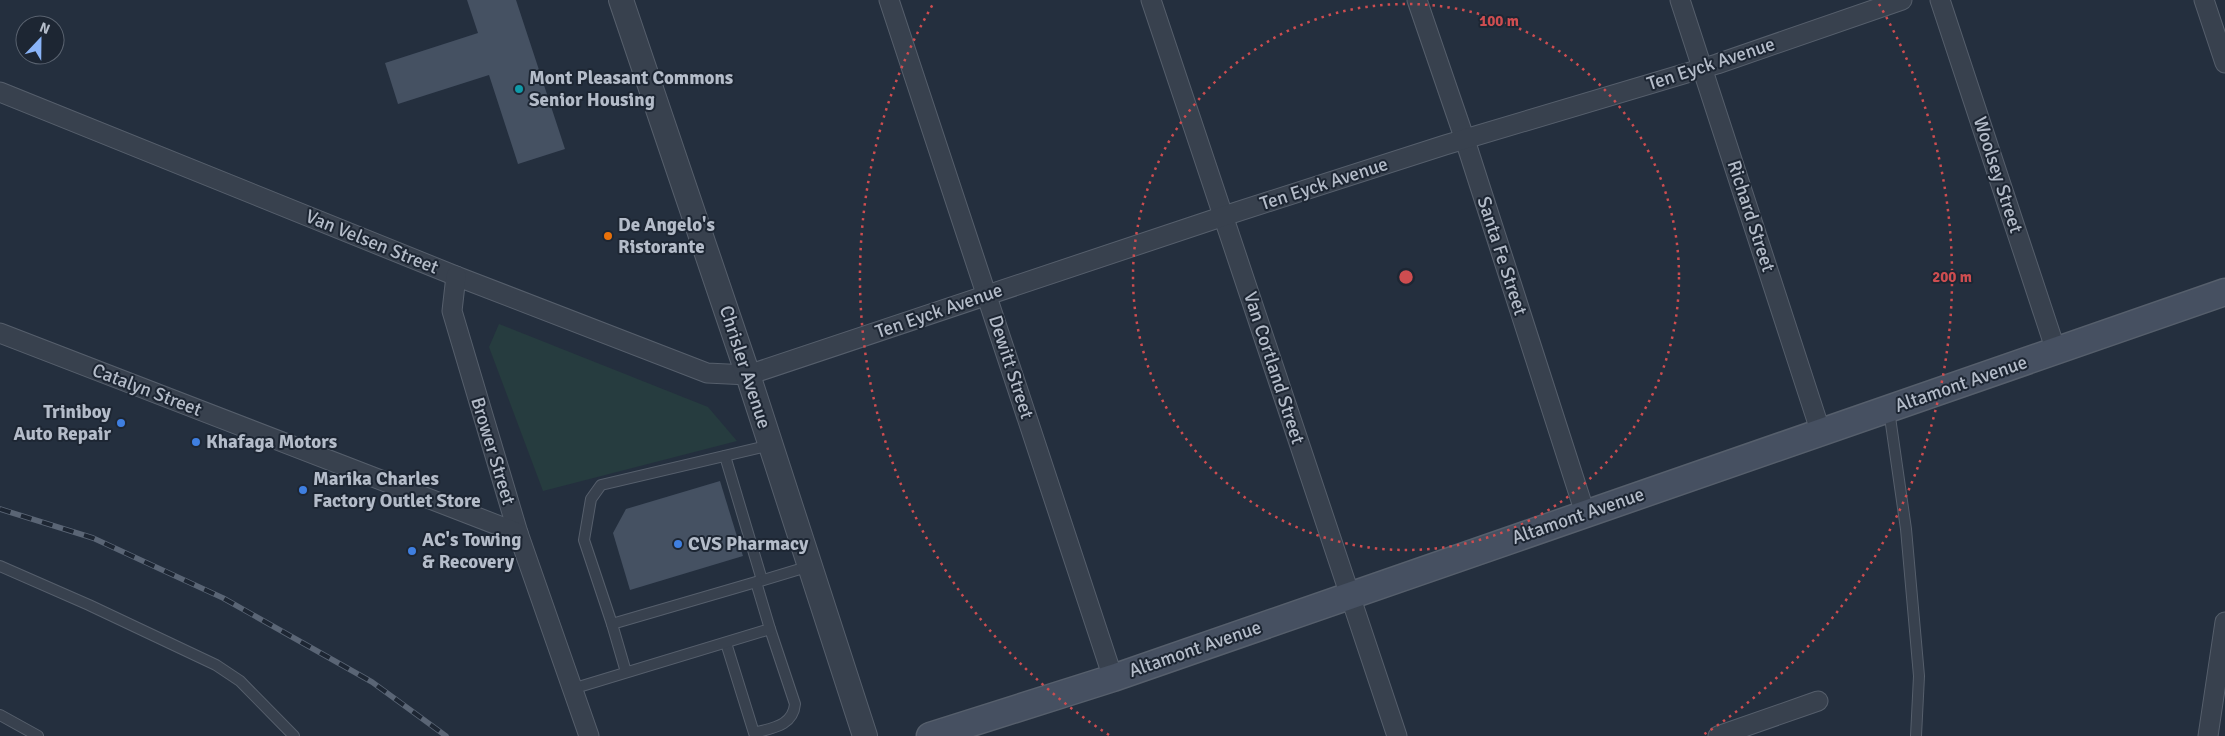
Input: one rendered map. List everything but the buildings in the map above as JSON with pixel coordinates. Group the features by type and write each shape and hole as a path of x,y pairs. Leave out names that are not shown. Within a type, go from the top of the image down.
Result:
{"main road":[{"name":"Altamont Avenue","path":"946,733 1113,678 2225,292"}],"street":[{"name":"Chrisler Avenue","path":"622,0 748,375 865,736"},
{"name":"Dewitt Street","path":"889,0 1113,678"},
{"name":"Van Cortland Street","path":"1151,0 1397,736"},
{"name":"Santa Fe Street","path":"1417,0 1465,140 1585,513"},
{"name":"Richard Street","path":"1680,0 1821,433"},
{"name":"Ten Eyck Avenue","path":"748,375 1224,216 1703,68 1902,0"},
{"name":"Woolsey Street","path":"1940,0 2056,351"},
{"path":"2204,0 2225,63"},
{"name":"Van Velsen Street","path":"0,92 456,276 706,373 748,375"},
{"name":"Brower Street","path":"456,276 452,311 518,533 589,736"},
{"name":"Catalyn Street","path":"0,333 518,533"},
{"path":"2214,730 2225,622"},
{"path":"1718,736 1818,701"}],"lane":[{"path":"1889,409 1906,529 1919,676 1916,736"},
{"path":"626,672 584,540 591,499 601,485 771,445"},
{"path":"725,456 770,629 794,704 794,714 785,724 754,733 726,643"},
{"path":"0,566 89,605 216,665 240,681 294,736"},
{"path":"612,624 810,566"},
{"path":"572,689 770,629"},
{"path":"0,715 38,736"}],"green space":[{"path":"499,324 708,407 737,441 543,491 489,347"}],"railway":[{"path":"0,509 93,538 223,598 372,682 446,736"}],"place":[{"name":"Mont Pleasant Commons Senior Housing","path":"519,89"},
{"name":"De Angelo's Ristorante","path":"608,236"},
{"name":"Triniboy Auto Repair","path":"121,423"},
{"name":"Khafaga Motors","path":"196,442"},
{"name":"Marika Charles Factory Outlet Store","path":"303,490"},
{"name":"CVS Pharmacy","path":"678,544"},
{"name":"AC's Towing & Recovery","path":"412,551"}]}
